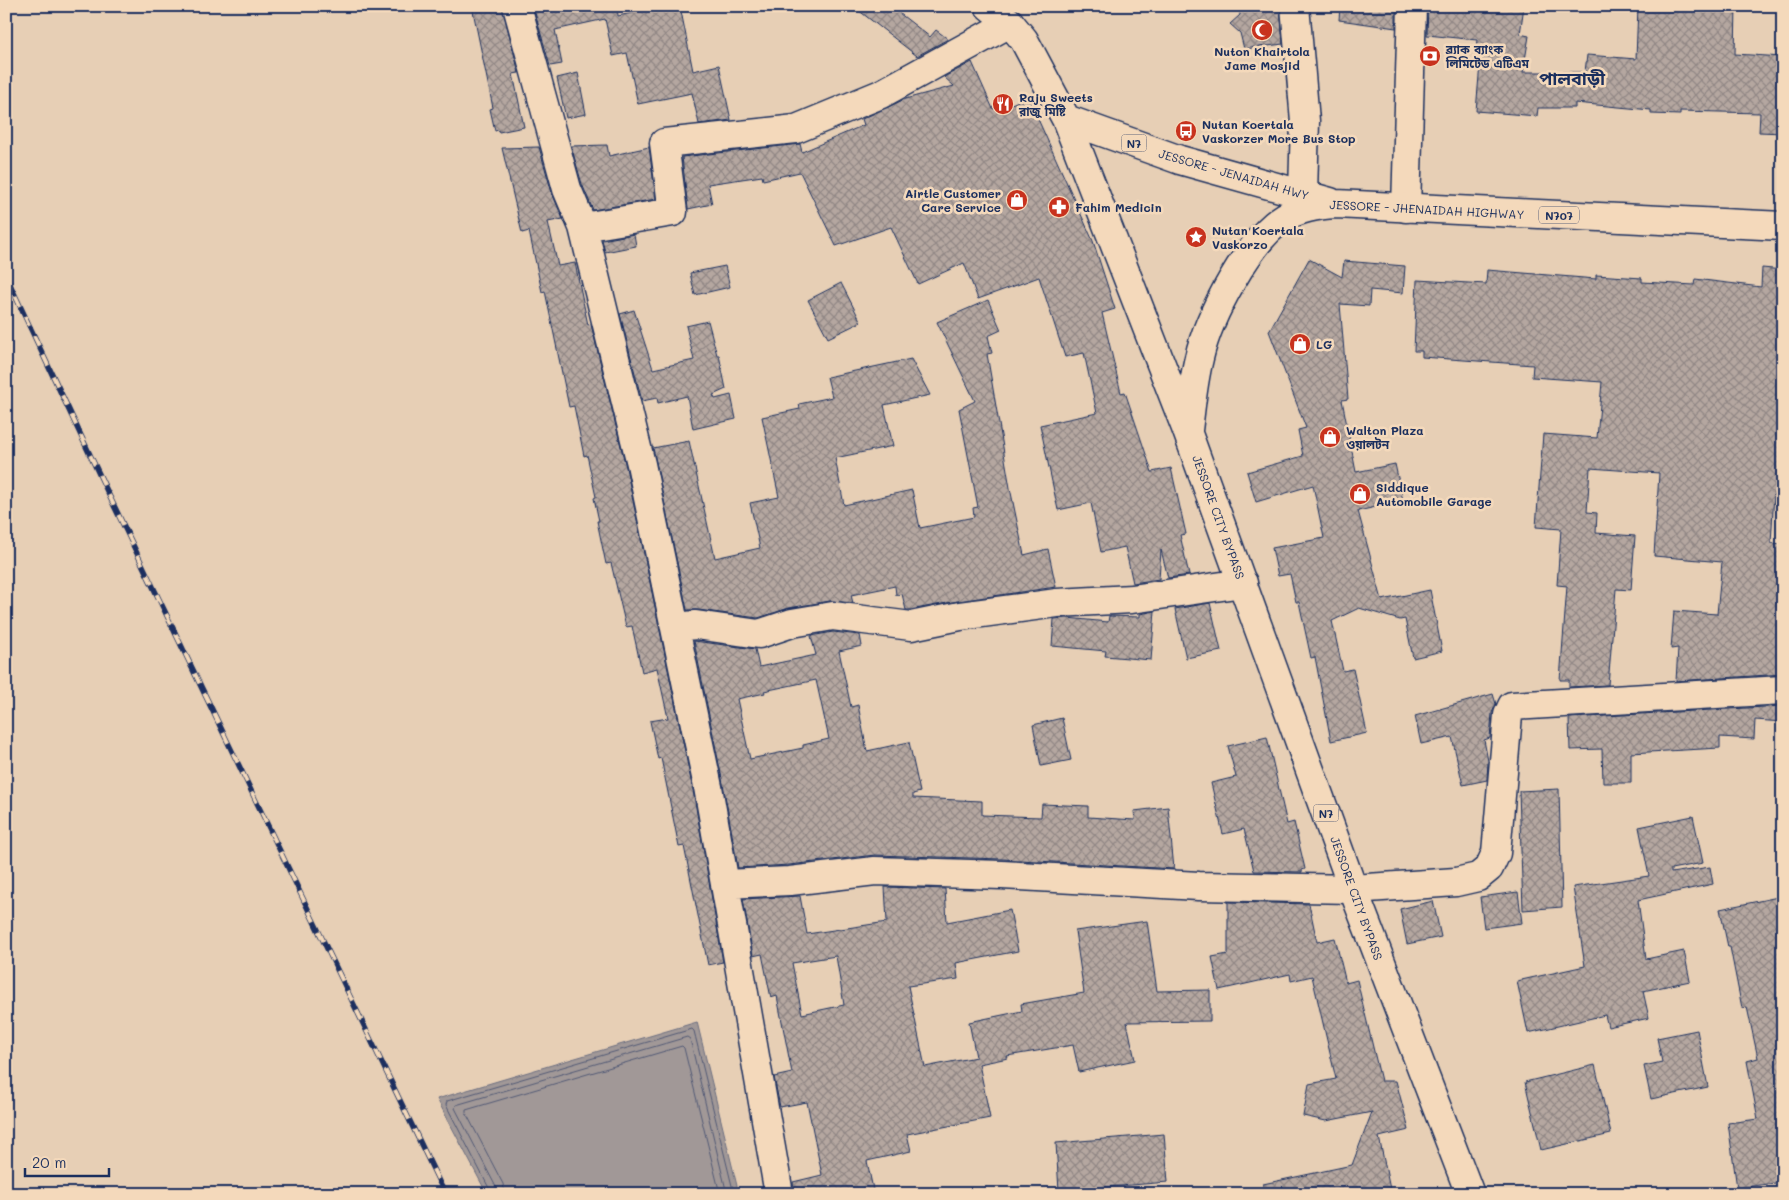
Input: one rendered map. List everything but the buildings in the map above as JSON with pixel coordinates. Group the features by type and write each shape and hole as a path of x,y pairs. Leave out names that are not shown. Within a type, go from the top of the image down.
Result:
{"main road":[{"path":"517,6 567,189 583,227 641,464 708,787 779,1194"},
{"name":"N7","path":"989,6 1010,23 1024,40 1066,119 1187,431"},
{"path":"1295,6 1305,121 1303,194"},
{"path":"1406,208 1412,6"},
{"path":"583,227 673,212 664,143 796,129 881,94 1010,23"},
{"name":"JESSORE - JENAIDAH HWY","path":"1066,119 1180,160 1336,204"},
{"name":"JESSORE - JHENAIDAH HIGHWAY","path":"1187,431 1199,358 1206,336 1227,290 1258,242 1284,218 1299,211 1319,205 1336,204 1783,226"},
{"name":"JESSORE CITY BYPASS","path":"1187,431 1353,889 1423,1076 1470,1194"},
{"path":"675,627 696,626 759,634 792,623 833,616 911,626 960,616 1057,603 1132,599 1243,583"},
{"path":"726,884 790,881 875,872 1002,875 1199,886 1353,889 1456,882 1478,877 1489,868 1496,852 1508,715 1512,706 1783,690"}],"water":[{"path":"697,1022 739,1194 487,1194 437,1099"}],"railway":[{"path":"6,276 107,491 445,1194"}],"place":[{"name":"Nuton Khairtola Jame Mosjid","path":"1262,30"},
{"name":"ব্র্যাক ব্যাংক লিমিটেড এটিএম","path":"1430,56"},
{"name":"Raju Sweets রাজু মিষ্টি","path":"1003,104"},
{"name":"Nutan Koertala Vaskorzer More Bus Stop","path":"1186,131"},
{"name":"Airtle Customer Care Service","path":"1017,200"},
{"name":"Fahim Medicin","path":"1059,207"},
{"name":"Nutan Koertala Vaskorzo","path":"1196,237"},
{"name":"LG","path":"1300,344"},
{"name":"Walton Plaza ওয়ালটন","path":"1330,437"},
{"name":"Siddique Automobile Garage","path":"1360,494"}],"district":[{"name":"পালবাড়ী","path":"1572,78"}]}
